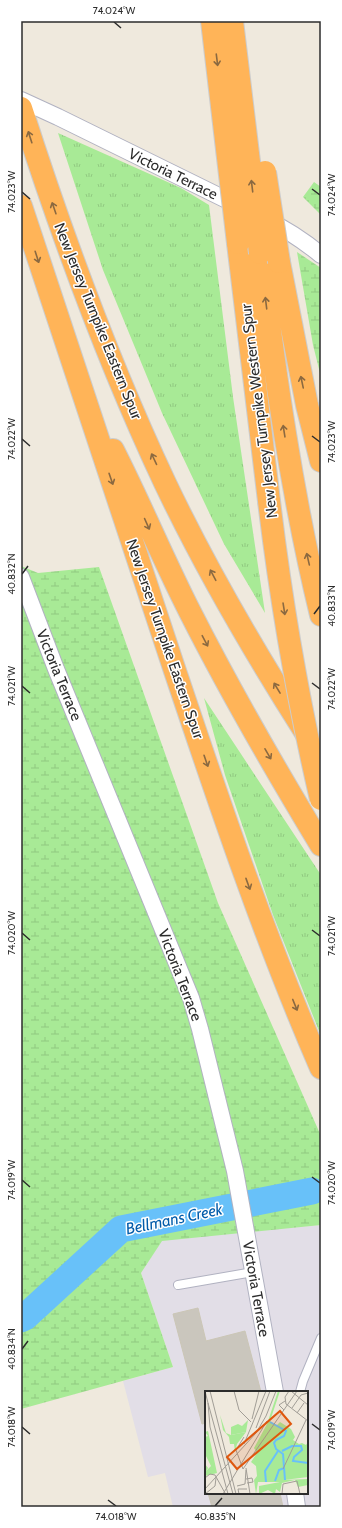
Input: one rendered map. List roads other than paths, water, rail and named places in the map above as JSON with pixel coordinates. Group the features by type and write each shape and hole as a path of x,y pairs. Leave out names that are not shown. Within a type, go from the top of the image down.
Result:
{"highway":[{"name":"New Jersey Turnpike Western Spur","path":"212,21 278,567 307,740 321,799"},
{"name":"New Jersey Turnpike Western Spur","path":"233,28 260,253 287,447 300,522 319,606"},
{"path":"233,28 254,102 279,262 306,405 321,461"},
{"name":"New Jersey Turnpike Eastern Spur","path":"21,108 39,166 65,240 96,321 166,484 245,633 278,690 321,756"},
{"name":"New Jersey Turnpike Eastern Spur","path":"21,206 76,376 241,863 274,954 321,1068"},
{"path":"76,376 125,474 191,614 244,712 321,845"}],"street":[{"name":"Victoria Terrace","path":"21,100 65,120 285,229 304,241 321,255"},
{"name":"Victoria Terrace","path":"21,577 56,668 191,998 235,1171 275,1391"},
{"path":"295,1494 297,1507"}],"lane":[{"path":"178,1285 253,1272"},
{"path":"300,1391 321,1338"}],"waterway":[{"name":"Bellmans Creek","path":"21,1319 121,1229 312,1191"}]}
